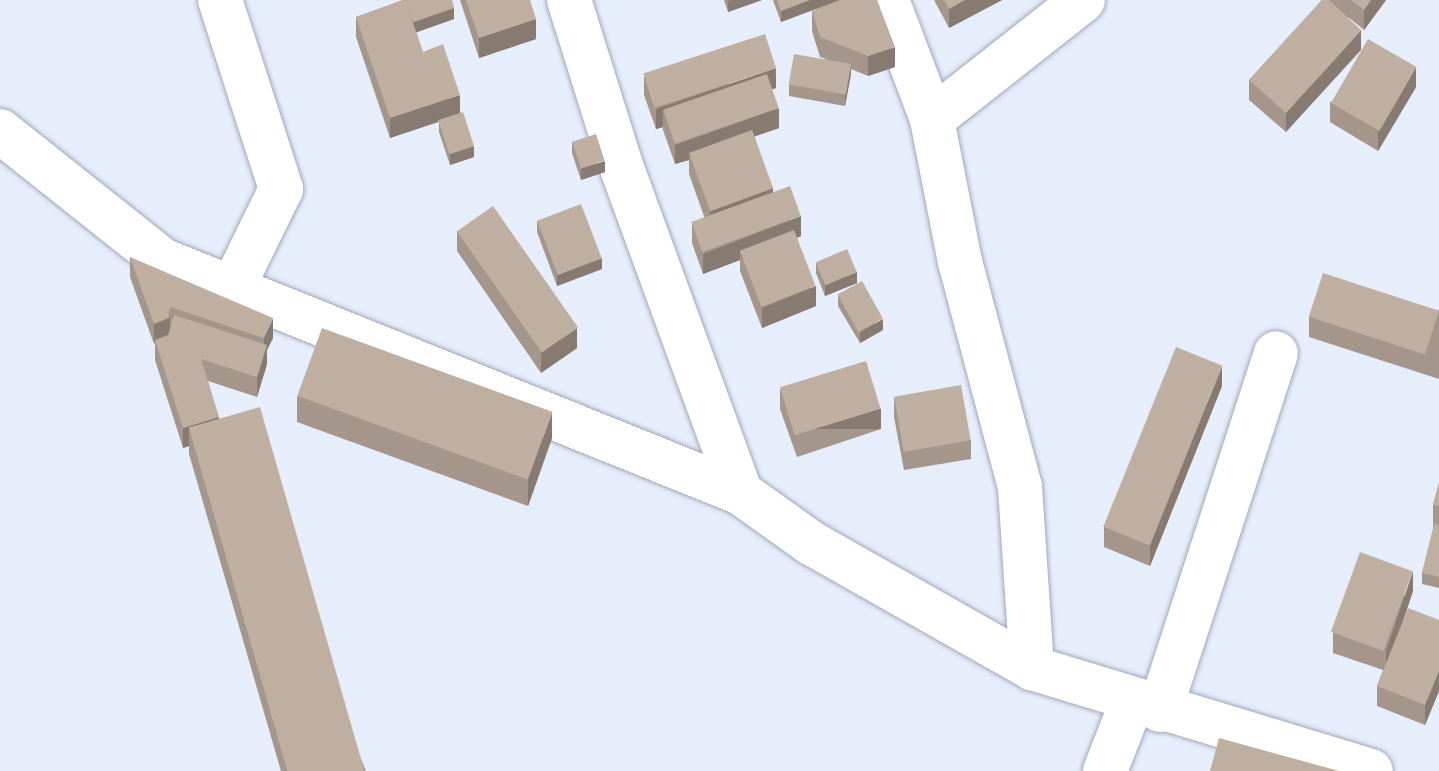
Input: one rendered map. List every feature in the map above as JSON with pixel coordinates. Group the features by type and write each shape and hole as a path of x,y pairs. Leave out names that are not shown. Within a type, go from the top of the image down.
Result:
{"street":[{"path":"220,0 281,189 234,285"},
{"path":"569,0 620,163 741,493"},
{"path":"887,0 932,119 960,262 1020,487 1032,668"},
{"path":"932,119 1083,0"},
{"path":"0,131 162,260 234,285 741,493 811,543 1032,668 1146,706 1371,771"},
{"path":"1105,771 1146,706 1276,353"}],"building":[{"path":"405,0 423,52 443,44 460,95 390,118 356,17"},
{"path":"405,0 452,0 454,8 413,22"},
{"path":"466,0 530,0 536,19 479,38"},
{"path":"777,0 810,0 781,11"},
{"path":"840,0 877,0 895,47 868,56 820,37 812,11"},
{"path":"944,0 965,0 949,9"},
{"path":"1322,0 1329,0 1361,30 1286,113 1249,80"},
{"path":"1351,0 1371,0 1364,10"},
{"path":"765,34 776,68 654,108 643,74"},
{"path":"1368,39 1416,67 1379,131 1331,103"},
{"path":"794,54 851,64 846,95 789,85"},
{"path":"767,74 779,108 675,144 663,110"},
{"path":"463,112 474,146 449,154 438,120"},
{"path":"752,130 773,188 710,211 689,153"},
{"path":"596,134 605,161 581,168 572,142"},
{"path":"790,186 801,216 702,252 691,222"},
{"path":"581,204 602,258 558,275 537,221"},
{"path":"493,206 578,327 542,352 457,231"},
{"path":"794,230 816,286 761,307 740,251"},
{"path":"847,249 857,272 825,285 816,262"},
{"path":"130,257 273,318 264,338 170,307 169,318 154,324"},
{"path":"1323,273 1439,311 1425,354 1309,317"},
{"path":"862,281 883,319 858,332 838,295"},
{"path":"174,315 267,345 257,377 201,359 219,417 183,428 155,340 168,335"},
{"path":"322,328 552,412 528,479 297,396"},
{"path":"1176,347 1222,366 1150,546 1103,527"},
{"path":"866,361 881,409 795,435 780,387"},
{"path":"961,385 971,440 904,452 894,397"},
{"path":"260,407 364,771 287,771 189,427"},
{"path":"1439,483 1439,506 1433,505"},
{"path":"1434,524 1439,525 1439,577 1422,573"},
{"path":"1360,552 1413,571 1384,651 1331,632"},
{"path":"1408,608 1439,620 1439,671 1425,705 1377,686"},
{"path":"1219,738 1339,771 1210,771"}]}
